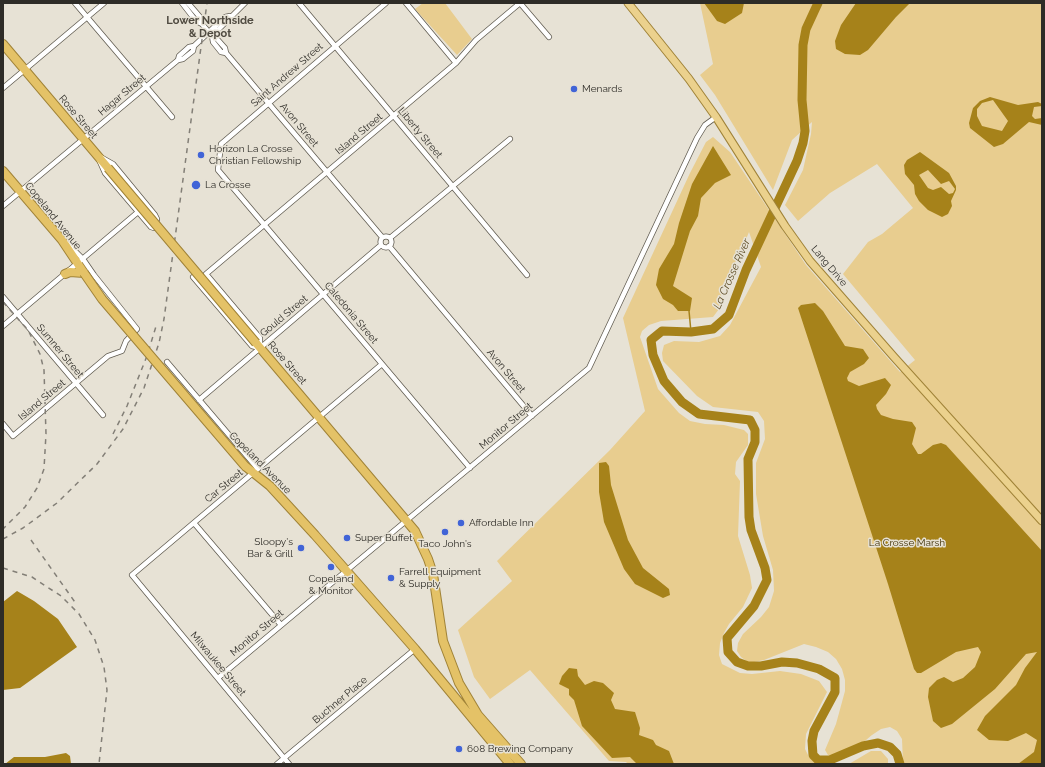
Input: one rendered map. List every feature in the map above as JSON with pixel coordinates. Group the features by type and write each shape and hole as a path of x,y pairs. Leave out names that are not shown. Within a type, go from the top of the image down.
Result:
{"highway":[{"name":"Rose Street","path":"3,44 407,519 415,531 428,559 436,593 443,641 450,663 466,697 478,715 493,730 521,764"},
{"name":"Copeland Avenue","path":"3,171 80,261 84,273 102,299 245,466 256,471 346,570 415,649 510,764"},
{"path":"65,274 70,272 84,273"}],"main road":[{"name":"Lang Drive","path":"628,3 686,75 716,118 786,226 820,272 1042,522"}],"street":[{"path":"76,3 172,117"},
{"path":"3,88 104,3"},
{"path":"182,3 196,20 211,33"},
{"path":"188,3 200,17 202,24"},
{"name":"Hagar Street","path":"3,206 178,60 183,59 193,50 194,46 211,33 218,30 228,21 230,16 245,3"},
{"name":"Liberty Street","path":"299,3 527,275"},
{"name":"Saint Andrew Street","path":"218,170 221,144 386,3"},
{"path":"406,3 456,63"},
{"path":"520,3 549,37"},
{"name":"Island Street","path":"258,345 260,338 206,274 456,63 476,40 520,3"},
{"name":"Avon Street","path":"211,33 213,42 221,52 226,53 382,237"},
{"name":"Monitor Street","path":"218,678 578,378 591,365 697,138 706,125 716,118"},
{"path":"390,238 510,139"},
{"path":"97,155 113,164 156,215 157,219 154,228 138,212 105,173 97,155"},
{"name":"Caledonia Street","path":"218,170 470,468"},
{"path":"3,326 138,212"},
{"path":"385,236 390,238 391,242 389,246 385,247 381,245 380,240 382,237 385,236"},
{"name":"Gould Street","path":"199,400 258,345 323,295 381,245"},
{"name":"Avon Street","path":"389,246 532,416"},
{"name":"Island Street","path":"3,424 12,436 108,356 122,351 126,341 136,332 137,327 94,275 80,261"},
{"path":"193,277 252,346 258,345"},
{"name":"Sumner Street","path":"3,297 75,384 103,415"},
{"path":"168,362 256,471"},
{"name":"Car Street","path":"132,575 382,364"},
{"path":"194,523 281,625"},
{"name":"Milwaukee Street","path":"132,575 289,764"},
{"name":"Buchner Place","path":"277,764 415,649"}],"green space":[{"path":"423,3 445,3 472,39 457,55 415,9"},
{"name":"La Crosse Marsh","path":"700,3 1042,3 1042,764 903,764 902,739 897,731 890,727 881,729 860,745 832,757 828,755 825,750 836,724 845,691 845,680 842,669 836,659 828,652 804,644 764,660 749,663 741,657 737,651 738,643 743,634 769,607 774,591 773,570 763,536 756,494 756,463 765,439 764,421 758,412 713,407 697,396 663,361 662,353 664,345 674,341 699,342 720,336 730,325 761,267 749,232 740,254 726,278 721,293 722,305 713,317 661,321 649,325 642,331 640,337 658,389 679,413 690,421 705,424 724,425 744,430 748,434 748,445 736,462 735,474 740,481 738,536 750,575 752,588 743,607 729,624 724,633 720,643 719,655 722,664 740,673 752,674 780,671 801,674 819,681 827,692 806,734 805,749 809,757 817,764 628,764 626,762 609,761 530,670 490,699 474,677 458,630 512,581 497,561 610,450 645,411 623,318 690,173 706,142 713,137 730,152 806,265 900,372 915,360 843,274 868,242 882,234 913,208 877,164 830,193 798,221 785,205 803,170 811,134 812,122 792,140 773,190 715,95 700,75 713,64"},
{"path":"871,751 881,751 888,759 888,764 849,764"}],"shaded area":[{"path":"704,3 744,3 742,13 725,24 717,21"},
{"path":"856,3 910,3 868,50 860,55 845,54 836,49 835,41 841,25"},
{"path":"990,97 1018,105 1038,102 1042,104 1042,106 1034,107 1032,116 1035,119 1042,118 1042,125 1029,122 1003,144 994,147 970,128 969,123 973,108 980,101","holes":["993,100 1008,121 1002,131 982,126 977,116 977,109 982,103"]},
{"path":"713,146 731,175 715,183 701,198 698,216 690,231 673,286 692,298 690,311 678,311 673,305 663,299 656,285 659,269 674,244 679,223 692,184"},
{"path":"920,152 949,173 956,186 956,190 951,201 952,206 948,214 942,217 928,210 919,201 915,194 914,185 905,174 904,165 907,160","holes":["928,170 941,184 949,181 955,189 953,193 949,194 941,187 933,190 928,188 919,175"]},
{"path":"815,303 823,311 845,346 863,349 869,358 864,364 850,372 847,378 848,381 859,386 885,378 891,385 886,394 876,405 881,415 893,419 912,422 916,428 912,444 918,454 921,454 933,445 941,443 946,445 1042,551 1042,764 1018,764 1034,752 1037,740 1026,733 1008,741 989,740 977,730 985,716 1016,685 1025,668 1037,652 1026,654 995,689 952,724 941,728 933,721 928,697 929,688 937,680 944,677 953,682 963,678 975,667 981,652 978,647 956,652 921,673 917,673 914,669 888,584 798,308 801,305"},
{"path":"606,462 609,466 611,485 628,540 643,568 669,589 670,595 663,598 635,584 624,569 604,522 599,492 599,463"},
{"path":"17,591 34,601 58,619 77,647 20,688 3,690 3,602"},
{"path":"569,668 577,669 578,676 585,685 594,681 603,683 614,693 611,700 615,709 635,712 640,728 639,735 653,740 656,745 669,751 674,764 637,764 630,757 612,758 582,726 574,700 569,695 569,689 559,684 562,676"},
{"path":"66,753 70,756 71,764 5,764 14,757 45,757"}],"waterway":[{"name":"La Crosse River","path":"818,3 806,29 803,45 802,100 805,131 803,143 797,161 746,270 729,315 713,329 691,332 662,331 651,340 653,355 664,381 682,402 699,414 750,420 755,430 755,442 748,459 749,517 751,530 765,568 767,580 754,606 727,638 728,652 737,662 748,666 761,666 782,662 797,663 819,669 835,678 835,692 814,731 812,741 813,755 818,760 830,760 863,746 878,743 890,747 897,754 900,764"},
{"path":"689,311 691,332"}],"railway":[{"path":"3,539 23,528 57,503 97,464 123,429 144,388 159,343 164,319 207,3"},
{"path":"3,302 28,330 40,354 44,370 46,434 44,469 37,488 25,507 3,529"},
{"path":"113,434 127,406 147,356 157,323"},
{"path":"31,540 77,605"},
{"path":"3,568 32,577 61,596 79,614 95,640 104,667 107,690 99,764"}],"place":[{"name":"Menards","path":"574,89"},
{"name":"Horizon La Crosse Christian Fellowship","path":"201,155"},
{"name":"La Crosse","path":"196,185"},
{"name":"Affordable Inn","path":"461,523"},
{"name":"Taco John's","path":"445,532"},
{"name":"Super Buffet","path":"347,538"},
{"name":"Sloopy's Bar & Grill","path":"301,548"},
{"name":"Copeland & Monitor","path":"331,567"},
{"name":"Farrell Equipment & Supply","path":"391,578"},
{"name":"608 Brewing Company","path":"459,749"}],"district":[{"name":"Lower Northside & Depot","path":"210,27"}]}
